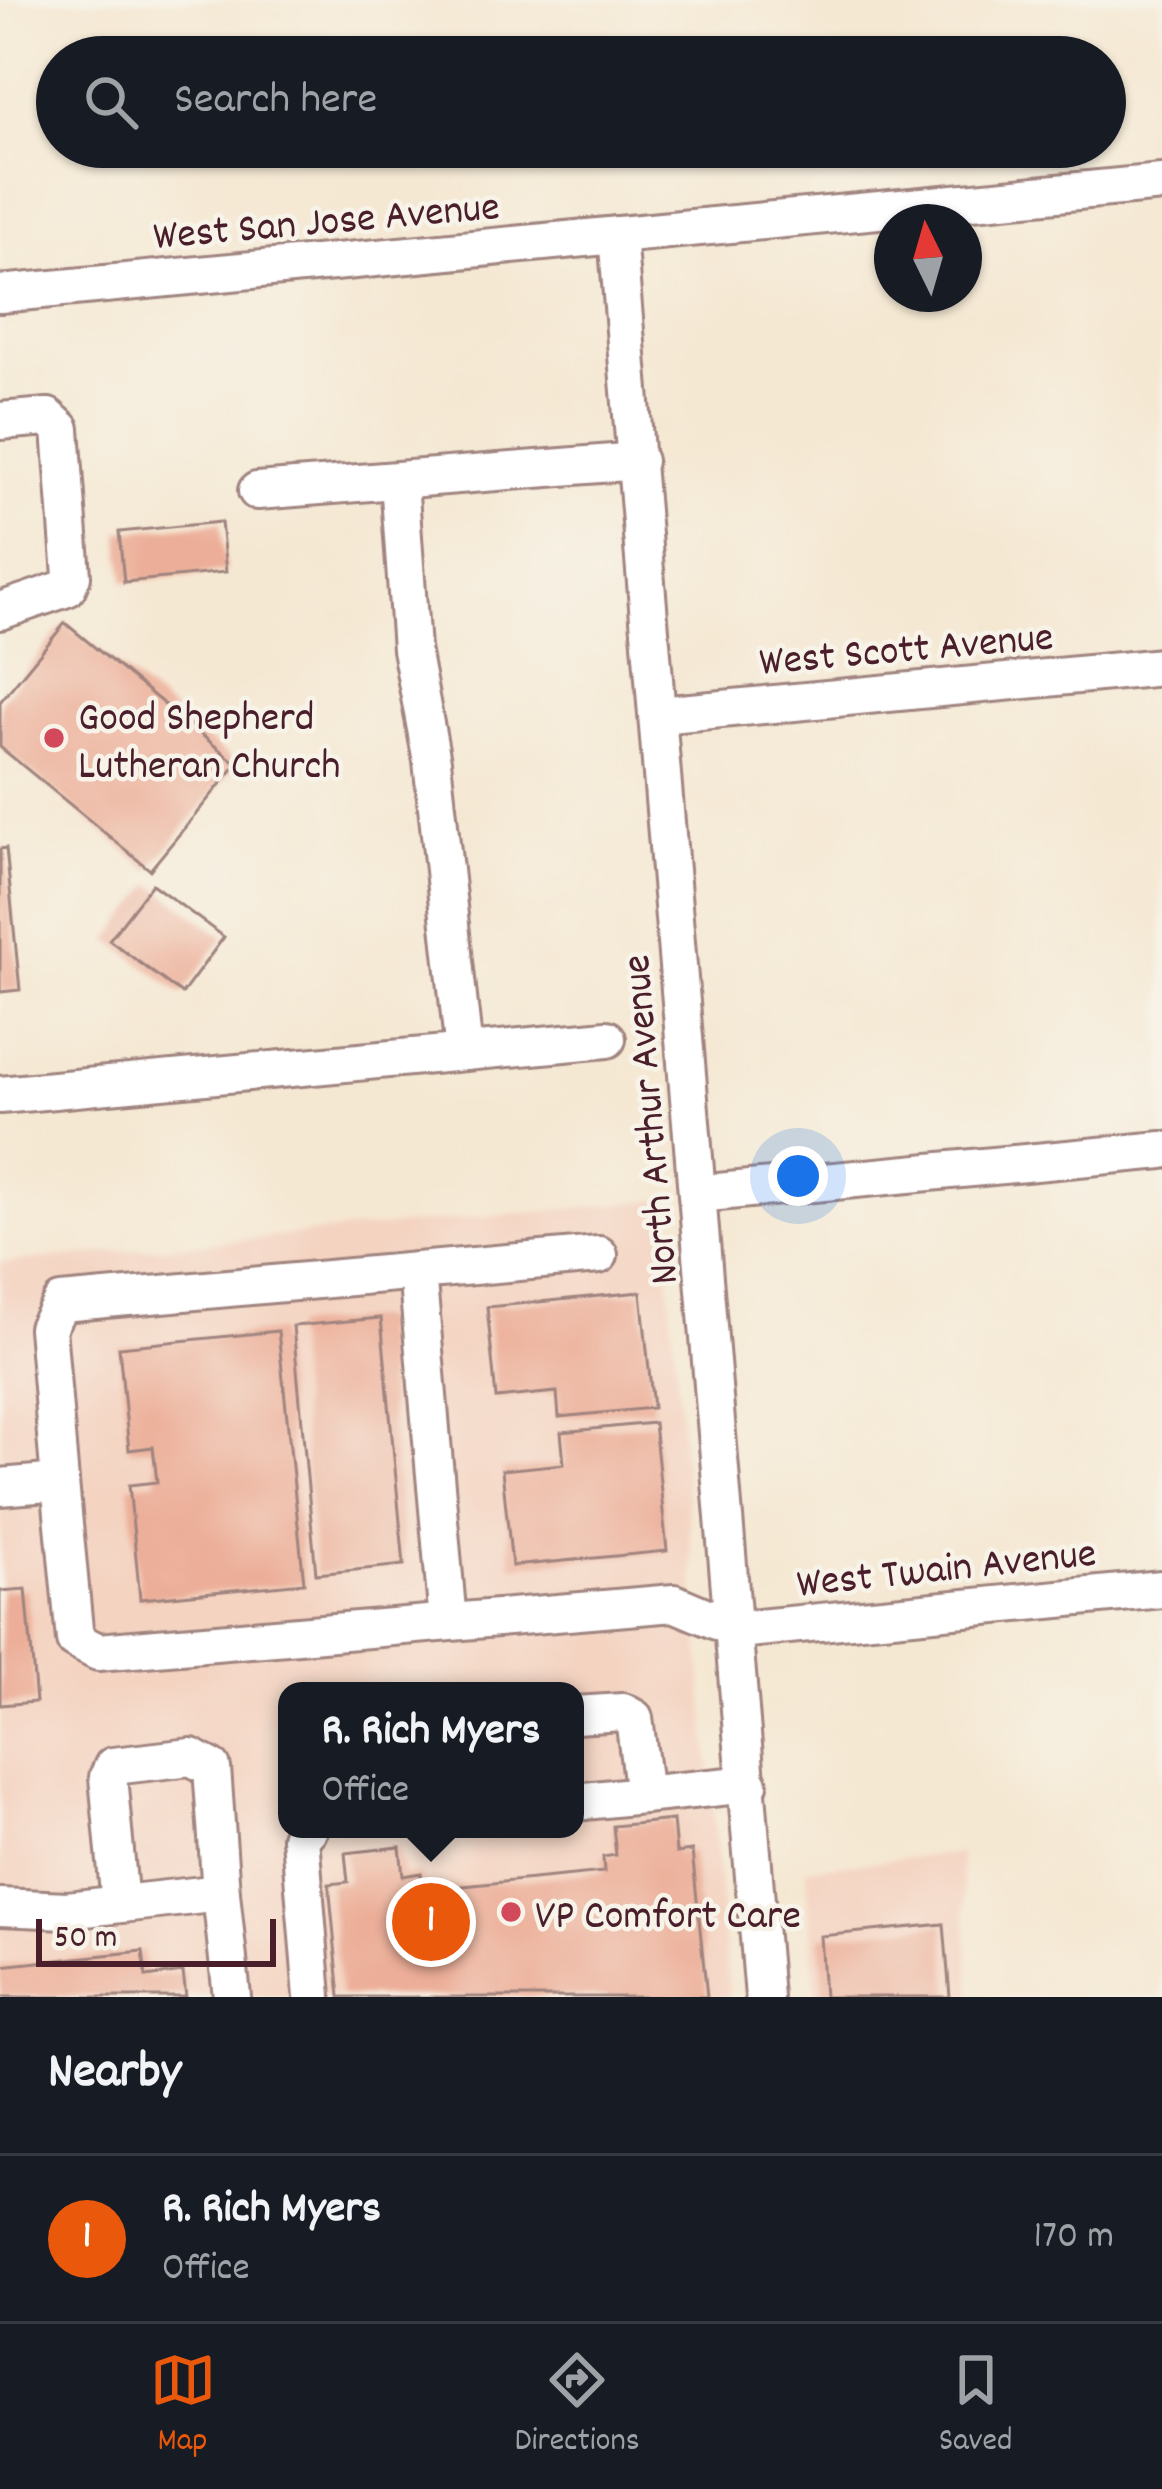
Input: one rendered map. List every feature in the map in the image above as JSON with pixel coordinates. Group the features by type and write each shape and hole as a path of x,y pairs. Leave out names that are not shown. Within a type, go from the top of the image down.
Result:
{"street":[{"name":"West San Jose Avenue","path":"0,294 1162,183"},
{"name":"North Arthur Avenue","path":"617,235 738,1630 764,1997"},
{"path":"0,421 48,417 61,430 72,576 67,588 0,611"},
{"path":"257,491 638,461"},
{"path":"398,481 411,649 432,760 464,1052"},
{"name":"West Scott Avenue","path":"659,715 1162,667"},
{"path":"0,1095 607,1040"},
{"path":"698,1194 1162,1150"},
{"path":"599,1255 61,1304 47,1328 75,1640 98,1652 674,1603 738,1630"},
{"path":"417,1271 448,1622"},
{"path":"0,1487 60,1482"},
{"name":"West Twain Avenue","path":"738,1630 1162,1589"},
{"path":"584,1714 622,1712 634,1718 644,1795"},
{"path":"120,1904 108,1777 113,1766 191,1757 212,1768 232,1997"},
{"path":"584,1801 749,1784"},
{"path":"303,1838 313,1997"},
{"path":"0,1907 67,1910 221,1893"}],"shaded area":[{"path":"662,1200 729,1997 0,1997 0,1263"},
{"path":"960,1853 972,1997 816,1997 806,1868"}],"building":[{"path":"221,522 226,572 124,582 119,532"},
{"path":"65,623 237,764 150,870 0,747 0,702"},
{"path":"6,848 20,990 0,992 0,849"},
{"path":"152,884 224,937 182,994 109,940"},
{"path":"641,1292 653,1408 559,1417 557,1392 496,1398 487,1307"},
{"path":"381,1318 404,1565 316,1574 293,1326"},
{"path":"278,1331 304,1583 140,1599 129,1485 157,1482 153,1447 129,1450 119,1347"},
{"path":"654,1423 667,1551 512,1566 502,1470 564,1464 561,1432"},
{"path":"26,1589 36,1702 0,1705 0,1591"},
{"path":"673,1820 676,1853 692,1851 707,1997 340,1997 329,1884 348,1882 345,1853 400,1847 403,1876 421,1873 423,1890 604,1872 603,1857 616,1855 613,1826"},
{"path":"944,1924 950,1997 824,1997 820,1936"},
{"path":"143,1951 146,1977 183,1972 186,1997 0,1997 0,1966"}],"place":[{"name":"Good Shepherd Lutheran Church","path":"54,738"},
{"name":"VP Comfort Care","path":"511,1912"},
{"name":"R. Rich Myers","path":"431,1922"}]}
